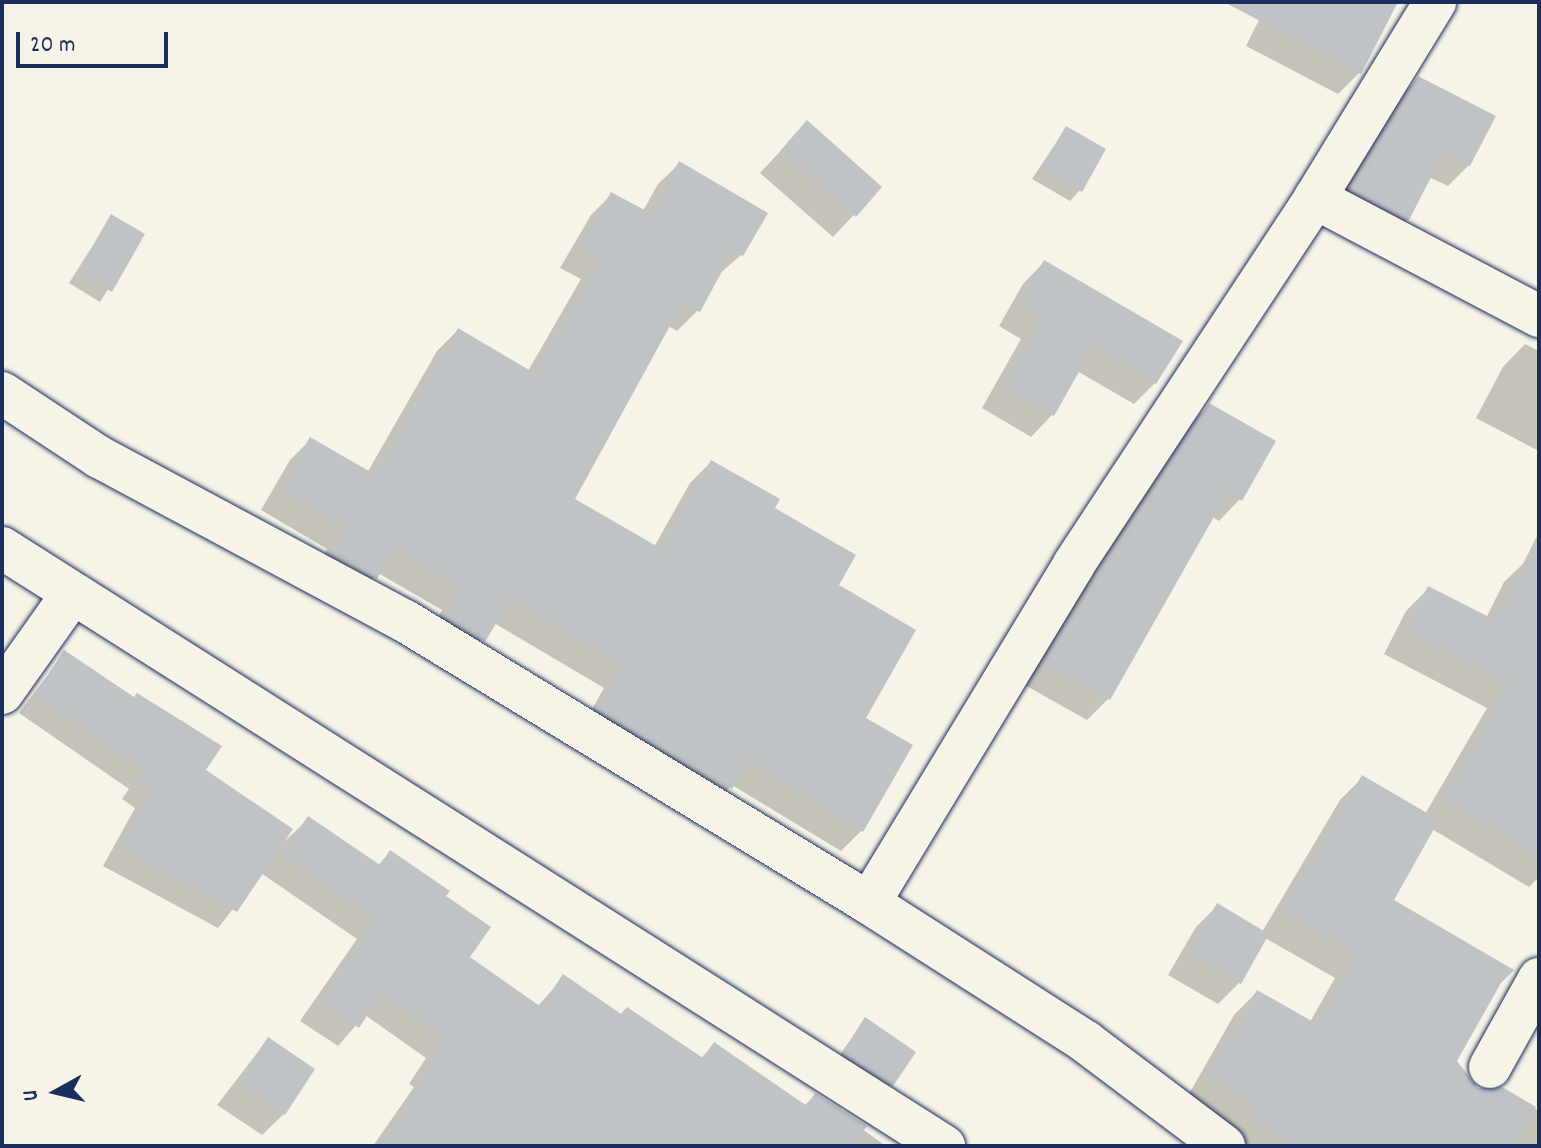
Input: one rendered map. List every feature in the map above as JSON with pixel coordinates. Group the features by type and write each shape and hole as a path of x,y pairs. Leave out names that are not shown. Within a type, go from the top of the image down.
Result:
{"street":[{"path":"869,903 1074,564 1315,198 1435,2"},
{"path":"1315,198 1539,316"},
{"path":"2,393 99,457 405,621 869,903 1086,1042 1224,1146"},
{"path":"2,548 944,1146"},
{"path":"2,693 72,594"},
{"path":"1490,1067 1539,979"}],"building":[{"path":"1224,2 1398,2 1361,74"},
{"path":"1418,76 1496,116 1470,166 1444,152 1409,220 1350,189"},
{"path":"807,120 882,187 856,217 780,151"},
{"path":"1066,126 1106,149 1082,192 1041,168"},
{"path":"679,161 768,213 743,256 733,251 700,312 683,302 575,499 660,548 711,460 780,499 775,508 856,555 839,585 916,630 866,718 913,745 863,832 748,761 732,789 657,746 598,710 624,666 510,600 485,642 446,618 462,589 394,549 377,579 331,554 346,528 280,489 310,437 374,474 458,328 534,373 600,257 580,246 611,192 650,213"},
{"path":"111,214 145,234 112,292 78,272"},
{"path":"1044,260 1183,341 1156,384 1093,347 1054,416 1002,386 1041,317 1019,304"},
{"path":"1209,403 1276,441 1242,501 1228,492 1110,700 1043,662"},
{"path":"1539,532 1539,857 1442,799 1508,685 1405,631 1428,586 1495,620"},
{"path":"64,650 134,697 137,693 222,746 206,770 293,829 237,912 119,848 151,790 138,781 145,771 35,695"},
{"path":"1362,775 1439,820 1394,900 1514,970 1501,983 1457,1061 1478,1088 1502,1087 1536,1107 1513,1146 1296,1146 1246,1118 1254,1104 1206,1077 1257,990 1317,1024 1357,954 1281,911"},
{"path":"308,816 380,865 390,850 450,891 446,896 491,927 470,957 541,1007 563,974 621,1014 627,1007 703,1058 714,1042 807,1106 815,1093 867,1126 857,1140 865,1146 378,1146 431,1067 426,1064 444,1038 381,994 359,1028 318,1001 374,919 282,855"},
{"path":"1217,903 1269,934 1241,984 1188,953"},
{"path":"865,1017 916,1052 893,1086 842,1053"},
{"path":"268,1037 315,1069 285,1115 237,1083"}]}
